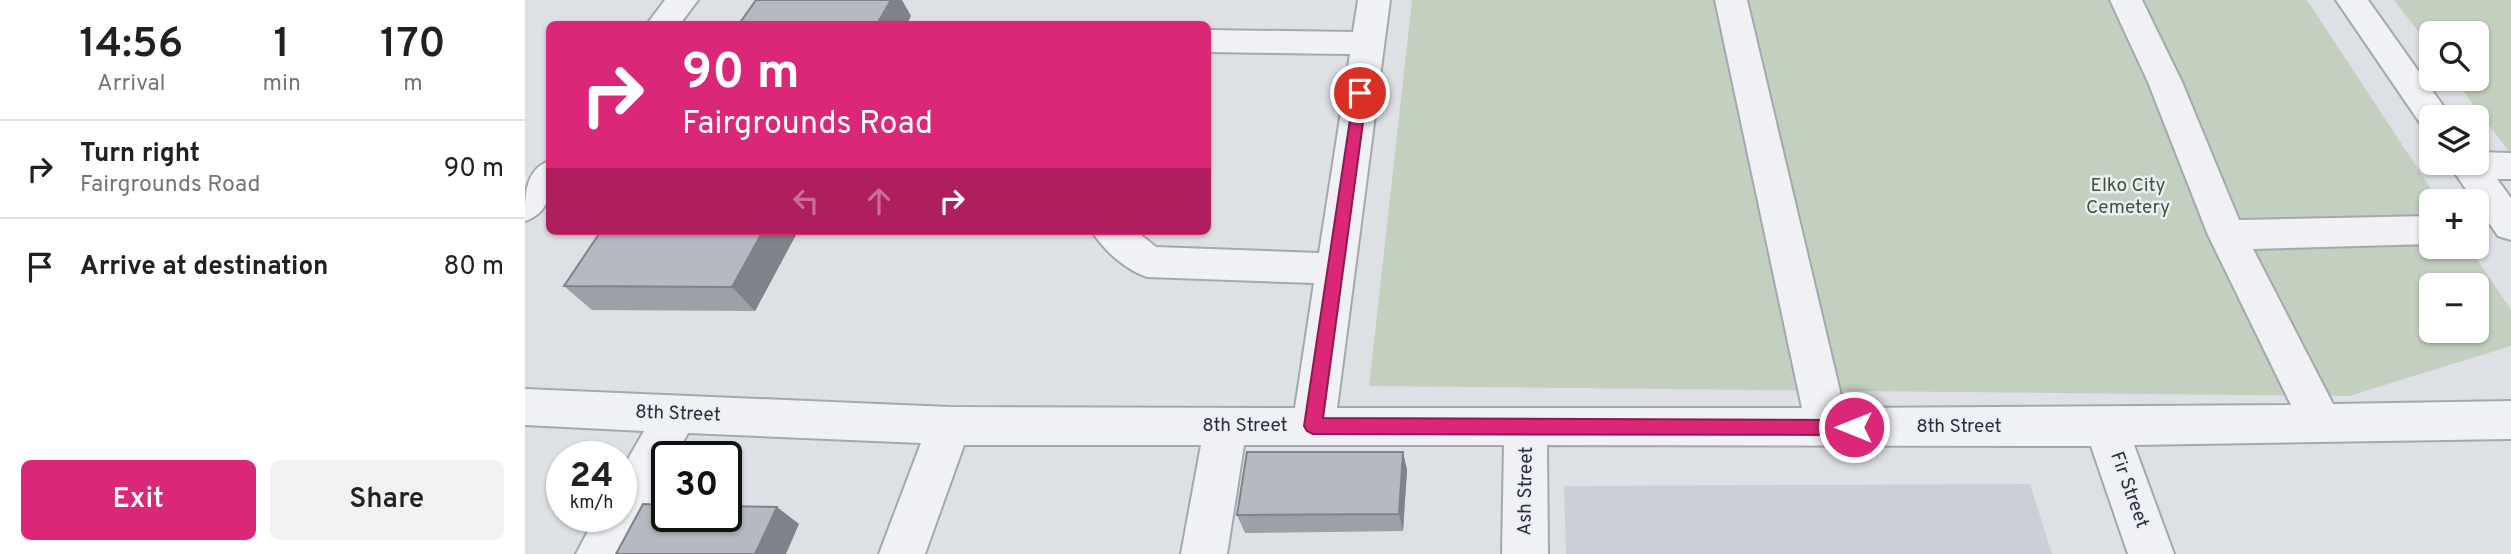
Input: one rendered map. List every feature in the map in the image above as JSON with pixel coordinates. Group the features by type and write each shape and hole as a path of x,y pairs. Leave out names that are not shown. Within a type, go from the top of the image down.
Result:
{"street":[{"path":"665,21 682,0"},
{"path":"1313,426 1374,0"},
{"path":"1731,0 1827,427"},
{"path":"2126,0 2165,82 2227,235 2321,423"},
{"path":"2352,0 2426,105"},
{"path":"1211,41 1368,43"},
{"path":"2489,165 2511,166"},
{"path":"2475,175 2511,226"},
{"path":"525,207 546,178"},
{"path":"2227,235 2419,230"},
{"path":"1116,235 1147,262 1335,269"},
{"name":"8th Street","path":"525,407 949,425 1526,428 2106,426 2511,420"},
{"path":"637,486 676,414"},
{"path":"902,554 949,425"},
{"path":"1204,554 1226,425"},
{"name":"Fir Street","path":"2106,426 2151,554"},
{"name":"Ash Street","path":"1525,554 1526,428"},
{"path":"599,554 611,532"}],"shaded area":[{"path":"2030,484 2052,554 1566,554 1564,486"}],"green space":[{"name":"Elko City Cemetery","path":"1412,0 2307,0 2419,171 2419,175 2422,175 2431,189 2419,189 2419,259 2477,259 2486,273 2419,273 2419,343 2489,343 2489,277 2511,310 2511,346 2349,396 1369,386"},
{"path":"2394,0 2511,0 2511,154 2489,125 2489,105 2474,105 2463,91 2489,91 2489,21 2419,21 2419,32"}],"building":[{"path":"756,0 891,0 879,21 741,21"},
{"path":"598,235 761,235 732,287 564,286"},
{"path":"1247,452 1403,452 1399,514 1237,515"},
{"path":"643,504 651,504 651,532 742,532 742,506 777,507 755,554 616,554 628,532 637,532 637,515"}],"route":[{"path":"1360,93 1313,426 1854,427"}]}
